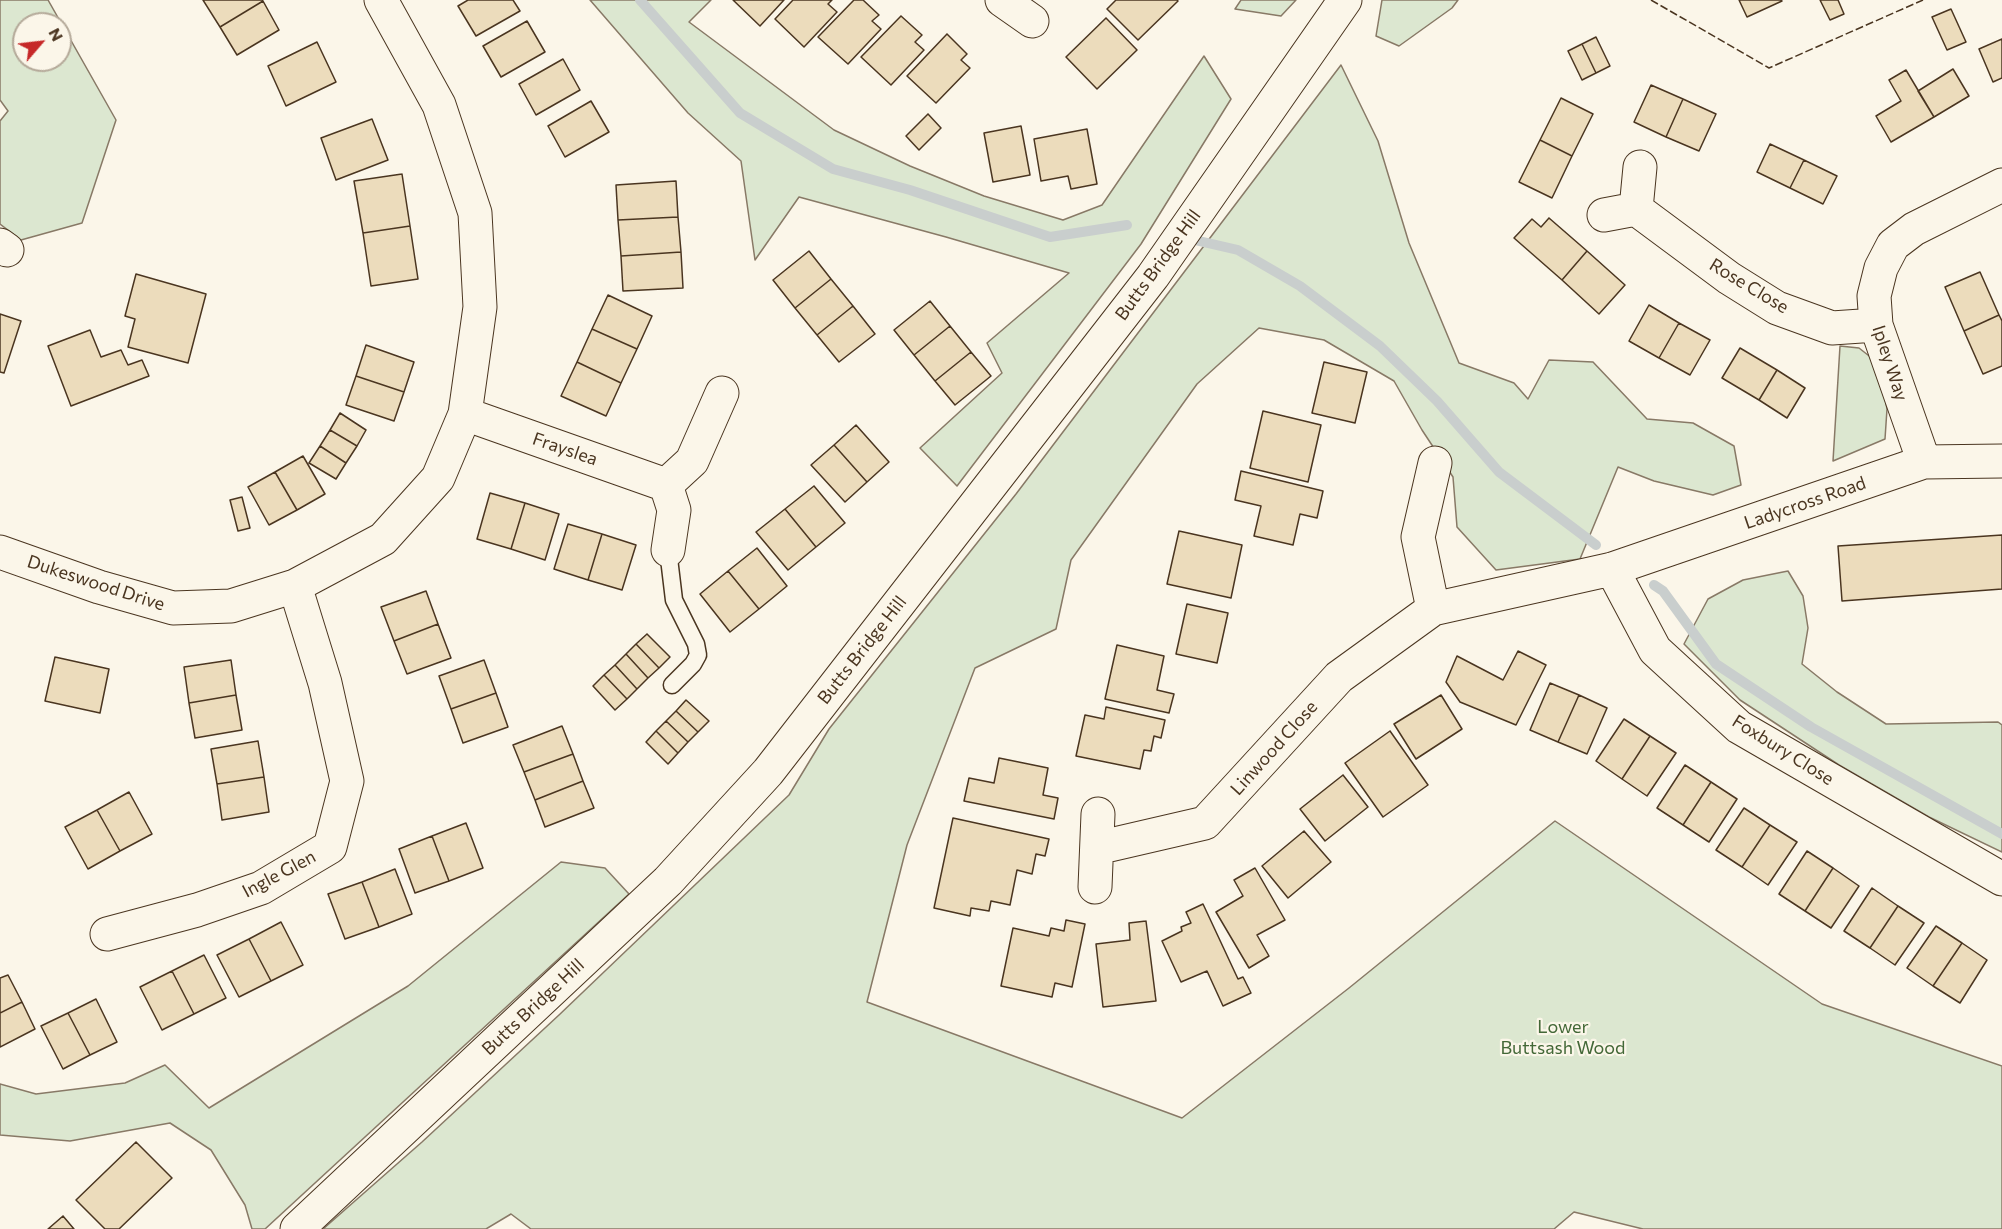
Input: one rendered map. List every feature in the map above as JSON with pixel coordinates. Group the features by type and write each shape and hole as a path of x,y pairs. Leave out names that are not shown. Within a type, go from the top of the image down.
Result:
{"street":[{"name":"Dukeswood Drive","path":"0,552 99,587 173,608 231,606 295,586 383,539 438,478 465,414 480,308 475,213 439,105 381,0"},
{"path":"1002,0 1032,21"},
{"name":"Butts Bridge Hill","path":"297,1229 668,881 768,772 1153,276 1345,0"},
{"path":"1604,215 1636,208 1640,167"},
{"name":"Ipley Way","path":"1924,462 1876,325 1874,296 1881,268 1893,244 1914,229 2002,185"},
{"name":"Rose Close","path":"1636,208 1729,278 1777,308 1832,328 1876,325"},
{"path":"668,550 674,510 666,485 692,461 722,393"},
{"name":"Frayslea","path":"465,414 666,485"},
{"name":"Ladycross Road","path":"1612,569 1924,462 2002,461"},
{"path":"1433,609 1418,537 1435,462"},
{"name":"Linwood Close","path":"1098,848 1205,823 1339,677 1433,609 1612,569"},
{"name":"Foxbury Close","path":"1612,569 1655,650 1739,727 2002,879"},
{"name":"Ingle Glen","path":"107,934 197,910 261,888 330,847 347,781 325,683 295,586"},
{"path":"1095,887 1098,814"}],"lane":[{"path":"668,550 674,600 696,644 698,655 693,664 672,686"}],"green space":[{"path":"0,0 48,0 55,12 12,12 12,72 72,72 72,42 116,120 82,223 21,240 0,224 0,121 8,111 0,100"},
{"path":"590,0 711,0 689,22 834,130 910,166 984,196 1063,220 1102,205 1204,56 1231,99 1141,244 957,486 920,448 1002,373 987,343 1069,273 799,197 755,260 741,161 688,113"},
{"path":"1241,0 1296,0 1281,16 1235,9"},
{"path":"1382,0 1458,0 1452,8 1399,46 1376,36"},
{"name":"Lower Buttsash Wood","path":"1341,65 1378,141 1409,243 1459,363 1514,383 1528,399 1549,360 1593,362 1647,419 1693,423 1734,446 1741,485 1713,495 1654,481 1618,467 1580,559 1496,570 1457,527 1453,477 1422,430 1394,381 1324,340 1259,328 1197,384 1071,560 1056,629 975,668 907,845 867,1002 1182,1118 1349,988 1555,821 1822,1004 2002,1066 2002,1229 1643,1229 1574,1212 1554,1229 531,1229 511,1214 486,1229 323,1229 422,1142 559,1015 789,795 829,729 1016,494"},
{"path":"1840,346 1859,348 1873,359 1882,381 1887,409 1885,439 1833,461"},
{"path":"1788,571 1803,596 1808,628 1802,664 1837,692 1886,724 1998,722 2002,725 2002,852 1929,817 1839,765 1740,700 1684,644 1708,599 1743,580"},
{"path":"561,862 605,868 629,894 265,1229 252,1229 245,1205 211,1150 170,1123 70,1141 0,1135 0,1084 36,1094 125,1083 165,1065 209,1108 408,986"}],"building":[{"path":"203,0 262,0 263,1 220,27"},
{"path":"468,0 513,0 520,11 476,36 458,6"},
{"path":"733,0 784,0 760,26"},
{"path":"793,0 832,0 828,4 837,12 804,47 775,19"},
{"path":"854,0 863,0 879,15 872,21 881,29 848,64 818,37"},
{"path":"1116,0 1178,1 1138,40 1107,9"},
{"path":"1739,0 1781,0 1782,1 1747,17"},
{"path":"1820,0 1838,0 1844,14 1830,20"},
{"path":"263,1 279,30 237,55 220,27"},
{"path":"1951,9 1966,42 1947,50 1932,17"},
{"path":"901,16 922,35 915,42 924,50 891,85 861,57"},
{"path":"1106,18 1137,50 1097,89 1066,57"},
{"path":"527,21 545,52 501,77 483,46"},
{"path":"947,34 967,54 961,60 970,68 936,103 907,76"},
{"path":"1596,37 1610,66 1596,73 1582,44"},
{"path":"2002,39 2002,78 1993,82 1979,49"},
{"path":"317,42 336,82 286,106 268,66"},
{"path":"1582,44 1596,73 1582,80 1568,51"},
{"path":"563,59 580,90 536,115 519,84"},
{"path":"1953,69 1969,96 1934,117 1918,91"},
{"path":"1906,70 1934,117 1891,142 1876,116 1901,101 1889,80"},
{"path":"1651,85 1683,99 1666,137 1634,122"},
{"path":"1561,98 1593,114 1572,156 1540,140"},
{"path":"1683,99 1716,114 1699,151 1666,137"},
{"path":"591,101 609,132 565,157 548,126"},
{"path":"928,114 941,128 919,150 906,136"},
{"path":"372,119 388,160 336,180 321,138"},
{"path":"1021,126 1030,175 993,182 984,133"},
{"path":"1087,129 1097,184 1071,189 1068,176 1041,181 1034,139"},
{"path":"1540,140 1572,156 1552,198 1519,182"},
{"path":"1770,144 1804,160 1790,188 1757,172"},
{"path":"1804,160 1837,176 1823,204 1790,188"},
{"path":"402,174 410,226 363,233 354,181"},
{"path":"676,181 678,217 618,220 616,185"},
{"path":"678,217 681,252 621,256 618,220"},
{"path":"1549,218 1587,251 1562,280 1514,238 1532,219 1541,227"},
{"path":"410,226 418,279 371,286 363,233"},
{"path":"809,251 831,279 795,308 773,280"},
{"path":"1587,251 1625,285 1599,314 1562,280"},
{"path":"681,252 683,288 623,291 621,256"},
{"path":"1980,272 1999,315 1964,331 1945,287"},
{"path":"136,274 206,294 188,363 128,347 135,319 125,316"},
{"path":"831,279 853,306 817,335 795,308"},
{"path":"608,295 652,316 637,349 592,329"},
{"path":"930,301 950,326 914,355 894,330"},
{"path":"1649,305 1679,323 1659,358 1629,341"},
{"path":"853,306 875,334 839,362 817,335"},
{"path":"0,314 21,321 4,373 0,372"},
{"path":"1999,315 2002,321 2002,366 1983,374 1964,331"},
{"path":"1679,323 1710,340 1690,375 1659,358"},
{"path":"950,326 971,352 935,381 914,355"},
{"path":"592,329 637,349 621,383 577,362"},
{"path":"90,330 101,357 121,350 128,365 142,360 149,376 71,406 48,346"},
{"path":"366,345 414,362 404,392 356,376"},
{"path":"1740,348 1777,370 1759,400 1722,378"},
{"path":"971,352 991,376 955,405 935,381"},
{"path":"577,362 621,383 606,416 561,396"},
{"path":"1324,362 1367,372 1355,423 1312,413"},
{"path":"1777,370 1805,388 1787,418 1759,400"},
{"path":"356,376 404,392 394,421 346,405"},
{"path":"1263,411 1321,425 1308,482 1250,468"},
{"path":"340,413 366,430 357,446 330,430"},
{"path":"856,425 889,462 867,482 834,445"},
{"path":"330,430 357,446 346,463 320,446"},
{"path":"834,445 867,482 845,502 811,465"},
{"path":"320,446 346,463 336,479 309,463"},
{"path":"303,456 325,494 297,510 275,472"},
{"path":"1241,471 1323,491 1317,518 1300,514 1293,545 1254,536 1261,506 1235,500"},
{"path":"275,472 297,510 269,525 248,487"},
{"path":"814,486 845,523 816,547 785,509"},
{"path":"490,493 525,503 511,549 477,539"},
{"path":"242,497 250,528 238,531 230,500"},
{"path":"525,503 559,514 545,560 511,549"},
{"path":"785,509 816,547 788,570 756,532"},
{"path":"568,524 602,534 588,580 554,569"},
{"path":"1179,531 1242,545 1231,598 1167,584"},
{"path":"602,534 636,545 622,590 588,580"},
{"path":"2002,535 2002,589 1842,601 1838,546"},
{"path":"757,548 787,586 759,609 728,571"},
{"path":"728,571 759,609 730,632 700,594"},
{"path":"426,591 438,624 394,641 381,607"},
{"path":"1187,604 1228,613 1217,663 1176,654"},
{"path":"438,624 451,658 407,674 394,641"},
{"path":"647,634 670,657 659,668 636,644"},
{"path":"636,644 659,668 648,678 626,654"},
{"path":"1117,645 1164,656 1157,690 1174,694 1169,713 1105,699"},
{"path":"1518,651 1546,665 1516,725 1460,702 1446,682 1457,656 1503,680"},
{"path":"626,654 648,678 637,689 615,665"},
{"path":"55,657 109,669 100,713 45,701"},
{"path":"231,660 236,695 189,703 184,667"},
{"path":"484,660 496,693 451,709 439,676"},
{"path":"615,665 637,689 627,699 604,675"},
{"path":"604,675 627,699 615,710 593,686"},
{"path":"1550,683 1579,695 1558,742 1530,730"},
{"path":"496,693 508,727 463,743 451,709"},
{"path":"236,695 242,730 195,738 189,703"},
{"path":"1441,695 1462,729 1416,759 1394,724"},
{"path":"1579,695 1607,708 1587,754 1558,742"},
{"path":"686,700 709,721 698,732 676,711"},
{"path":"1106,707 1165,720 1161,738 1154,736 1151,751 1144,750 1140,769 1076,756 1085,715 1104,719"},
{"path":"676,711 698,732 688,742 666,721"},
{"path":"1624,719 1650,736 1622,779 1596,761"},
{"path":"666,721 688,742 678,753 656,731"},
{"path":"562,726 573,754 524,772 513,745"},
{"path":"656,731 678,753 668,764 646,742"},
{"path":"1390,731 1428,785 1383,817 1345,763"},
{"path":"1650,736 1676,753 1647,796 1622,779"},
{"path":"258,741 264,777 217,784 211,749"},
{"path":"573,754 583,781 535,800 524,772"},
{"path":"999,758 1048,768 1043,795 1058,798 1054,819 964,801 969,778 994,783"},
{"path":"1685,765 1711,782 1683,825 1657,808"},
{"path":"1343,775 1368,807 1325,841 1300,809"},
{"path":"264,777 269,812 222,820 217,784"},
{"path":"583,781 594,808 545,827 535,800"},
{"path":"1711,782 1737,799 1709,842 1683,825"},
{"path":"129,792 152,834 120,851 97,810"},
{"path":"1744,808 1770,825 1742,867 1716,850"},
{"path":"97,810 120,851 88,869 65,827"},
{"path":"953,818 1049,839 1045,856 1036,854 1032,874 1017,870 1010,905 991,901 989,911 971,908 970,916 934,908"},
{"path":"466,823 483,868 449,881 432,836"},
{"path":"1770,825 1797,842 1768,885 1742,867"},
{"path":"1304,831 1331,862 1288,898 1262,866"},
{"path":"432,836 449,881 415,893 399,849"},
{"path":"1807,851 1833,868 1805,911 1779,894"},
{"path":"1255,868 1285,920 1257,935 1269,956 1249,968 1216,912 1243,896 1234,880"},
{"path":"1833,868 1859,886 1831,928 1805,911"},
{"path":"395,869 412,914 379,927 362,882"},
{"path":"362,882 379,927 345,939 328,894"},
{"path":"1872,888 1898,906 1870,948 1844,931"},
{"path":"1203,904 1238,979 1243,977 1251,993 1223,1006 1207,971 1181,982 1162,941 1182,931 1181,927 1191,923 1186,912"},
{"path":"1898,906 1924,923 1895,965 1870,948"},
{"path":"1066,920 1085,924 1072,987 1055,983 1052,997 1001,986 1013,928 1049,936 1051,928 1064,931"},
{"path":"1146,921 1156,1001 1103,1007 1096,944 1130,940 1129,923"},
{"path":"281,922 303,965 271,981 249,939"},
{"path":"1936,926 1962,943 1933,986 1907,968"},
{"path":"249,939 271,981 239,997 217,955"},
{"path":"1962,943 1987,960 1960,1003 1933,986"},
{"path":"204,955 226,998 194,1014 172,971"},
{"path":"172,971 194,1014 162,1030 140,987"},
{"path":"8,975 22,1002 0,1013 0,978"},
{"path":"96,999 117,1042 90,1055 68,1013"},
{"path":"22,1002 35,1029 0,1047 0,1013"},
{"path":"68,1013 90,1055 63,1069 41,1026"},
{"path":"136,1142 172,1178 119,1229 105,1229 76,1200"},
{"path":"63,1216 74,1229 48,1229"}],"waterway":[{"path":"640,0 740,113 833,169 910,190 1050,237 1127,225"},
{"path":"1199,241 1238,250 1300,286 1380,346 1437,401 1499,472 1596,545"},
{"path":"1654,585 1663,591 1716,664 1811,727 2002,834"}],"fence":[{"path":"1651,0 1769,68 1923,0"}]}
